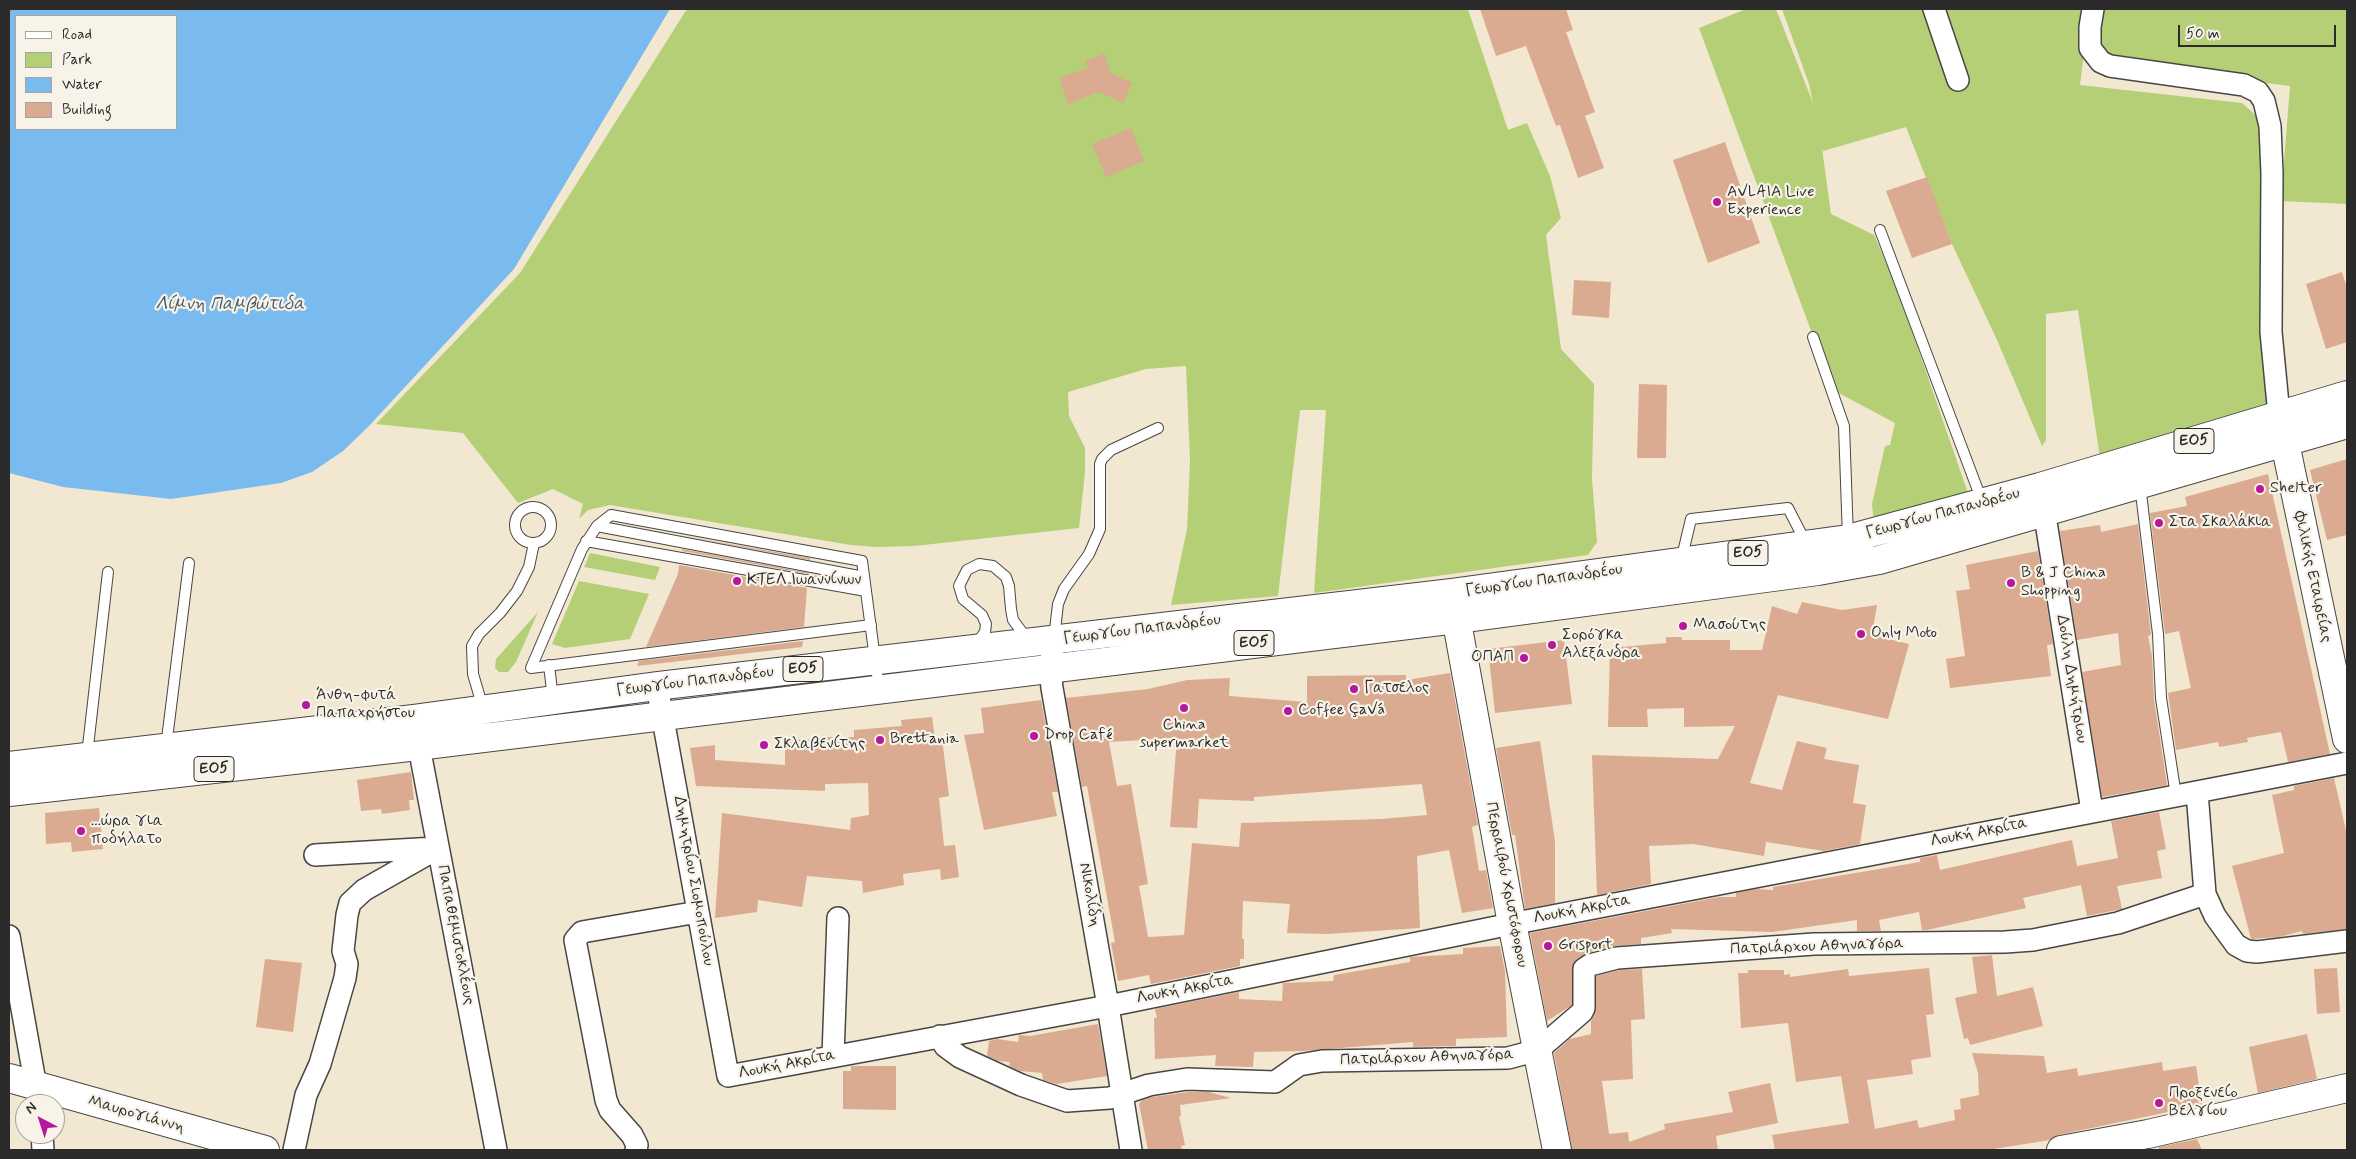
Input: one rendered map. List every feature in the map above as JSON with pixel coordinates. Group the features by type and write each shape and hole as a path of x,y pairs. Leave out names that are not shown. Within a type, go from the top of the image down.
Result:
{"main road":[{"name":"Γεωργίου Παπανδρέου","path":"9,766 414,719 657,686 972,649 1454,606 1849,566 2042,500 2279,415 2347,395"},
{"name":"Φιλικής Εταιρείας","path":"2279,415 2283,443 2347,739"},
{"name":"Γεωργίου Παπανδρέου","path":"9,792 418,746 1050,668 1454,606 1681,562 1848,539 1982,503 2042,500 2140,485 2347,424"},
{"name":"Περραιβού Χριστόφορου","path":"1454,606 1512,923 1557,1150"},
{"name":"Μαυρογιάννη","path":"9,1078 35,1094"},
{"path":"2061,1150 2147,1142 2347,1088"},
{"name":"Μαυρογιάννη","path":"65,1102 264,1150"}],"street":[{"path":"1934,9 1958,80"},
{"path":"2093,9 2090,27 2090,48 2101,62 2110,66 2244,85 2258,92 2264,101 2270,126 2271,332 2279,415"},
{"name":"Δούλη Δημήτριου","path":"2042,500 2092,811"},
{"name":"Νικολίδη","path":"1046,641 1131,1150"},
{"name":"Δημητρίου Σιομοπούλου","path":"657,686 728,1076"},
{"name":"Παπαθεμιστοκλέους","path":"414,719 496,1150"},
{"name":"Λουκή Ακρίτα","path":"728,1076 1108,1006 1512,923 2347,763"},
{"path":"2198,792 2205,894 2215,916 2236,945 2246,951 2257,952 2347,941"},
{"path":"314,855 438,848"},
{"path":"294,1150 306,1095 320,1064 345,978 347,964 343,951 350,903 364,890 438,848"},
{"name":"Πατριάρχου Αθηναγόρα","path":"940,1036 945,1046 960,1057 1058,1100 1101,1099 1149,1085 1186,1079 1275,1082 1299,1065 1322,1061 1508,1058 1538,1050 1584,1008 1584,969 1590,965 1617,958 1814,944 2033,940 2118,923 2205,894"},
{"path":"636,1150 637,1145 632,1135 610,1110 606,1100 575,940 582,932 698,912"},
{"path":"833,1056 838,918"},
{"path":"9,936 37,1094"}],"lane":[{"path":"1880,230 1982,503"},
{"path":"1813,337 1844,426 1848,539"},
{"path":"972,649 985,632 986,624 982,614 963,599 959,586 965,572 979,564 993,566 1004,574 1009,586 1010,610 1016,624 1026,636 1046,641 1064,588 1089,554 1100,529 1100,464 1102,458 1111,450 1158,428"},
{"path":"2140,485 2158,634 2161,698 2176,796"},
{"path":"1681,562 1691,519 1788,508 1807,544"},
{"path":"871,625 531,668 586,541 597,526 611,515 862,561 864,577 871,625 876,661 879,689"},
{"path":"597,526 864,577"},
{"path":"586,541 866,591"},
{"path":"483,709 472,674 472,646 479,634 505,607 521,585 529,567 534,543"},
{"path":"166,748 189,563"},
{"path":"87,757 108,572"},
{"path":"549,665 553,700"}],"green space":[{"path":"687,9 1468,9 1508,130 1527,123 1550,176 1561,218 1546,235 1561,349 1594,384 1592,479 1597,542 1588,555 1314,593 1326,410 1300,410 1278,596 1171,605 1187,529 1190,461 1186,366 1146,369 1068,392 1069,416 1085,448 1085,472 1079,528 914,546 877,547 851,545 610,505 588,510 579,519 583,504 553,489 518,503 463,433 376,424 520,273"},
{"path":"1746,9 1776,9 1813,103 1809,84 1782,9 2089,9 2080,85 2242,103 2262,121 2269,407 2100,458 2078,310 2046,314 2046,440 2042,446 1997,340 1952,244 1906,127 1823,151 1822,148 1831,214 1874,235 1896,285 1970,499 1874,524 1872,504 1885,446 1890,445 1895,423 1833,390 1699,28"},
{"path":"2104,9 2347,9 2347,204 2281,201 2290,86 2117,64 2096,45"},
{"path":"590,553 660,567 655,580 584,567"},
{"path":"579,581 649,594 630,639 565,648 552,644"},
{"path":"538,612 516,662 508,672 499,672 495,668 496,659"}],"water":[{"name":"Λίμνη Παμβώτιδα","path":"9,9 670,9 514,269 368,427 343,451 312,472 281,483 171,499 63,487 9,473"}],"building":[{"path":"1480,9 1566,9 1573,30 1566,32 1595,112 1585,116 1604,168 1578,178 1560,125 1556,126 1526,46 1496,56"},
{"path":"1104,54 1111,73 1132,83 1123,103 1099,92 1068,104 1059,78 1088,68 1085,61"},
{"path":"1131,128 1144,161 1106,177 1092,144"},
{"name":"AVLAIA Live Experience","path":"1725,142 1760,243 1708,263 1673,160"},
{"path":"1927,177 1952,244 1912,258 1886,191"},
{"path":"2342,272 2347,288 2347,342 2326,349 2306,284"},
{"path":"1574,280 1611,282 1609,318 1572,315"},
{"path":"1639,384 1667,385 1666,458 1637,458"},
{"path":"2347,459 2347,535 2327,540 2310,470"},
{"path":"2268,474 2330,754 2288,762 2281,732 2247,738 2248,742 2219,747 2218,742 2176,750 2168,693 2191,688 2179,631 2165,634 2150,513 2187,506 2185,497"},
{"path":"2138,524 2151,635 2148,636 2152,656 2154,699 2167,785 2102,797 2082,672 2121,665 2118,633 2077,640 2060,531 2100,525 2101,532"},
{"path":"684,536 810,558 810,560"},
{"path":"682,549 809,573 809,574 682,551"},
{"path":"2038,551 2053,644 2047,645 2051,676 1950,688 1946,659 1965,656 1956,591 1970,589 1966,565"},
{"path":"679,565 807,588 804,627 646,647 678,574"},
{"path":"1802,602 1842,610 1877,605 1872,635 1909,644 1888,719 1778,695 1750,783 1782,790 1797,741 1827,748 1824,759 1859,765 1853,803 1866,805 1860,844 1824,851 1766,842 1764,856 1693,844 1649,846 1651,884 1597,895 1592,755 1718,759 1735,726 1684,727 1684,708 1647,709 1648,727 1608,727 1610,648 1666,643 1666,637 1682,637 1682,640 1730,640 1730,650 1762,650 1772,606 1797,614"},
{"path":"1564,640 1572,704 1495,713 1488,649"},
{"path":"803,641 802,647 637,666 639,661"},
{"path":"1450,673 1478,825 1472,827 1479,871 1486,870 1493,908 1462,913 1449,850 1417,856 1420,928 1327,934 1287,933 1290,904 1243,901 1242,939 1244,939 1244,959 1240,959 1240,966 1151,984 1149,975 1118,981 1111,943 1115,942 1087,786 1082,787 1066,698 1148,689 1187,680 1230,678 1229,696 1307,702 1307,676 1406,675 1406,680","holes":["1177,738 1170,827 1197,828 1199,799 1254,801 1254,797 1422,784 1427,815 1381,819 1241,823 1239,847 1192,843 1184,935 1148,937 1139,886 1148,884 1131,784 1117,786 1109,742"]},
{"path":"1041,700 1058,792 1052,792 1057,816 984,830 964,735 984,733 981,708"},
{"path":"932,717 935,739 942,738 949,796 939,798 944,846 955,845 959,877 941,880 940,869 903,874 904,885 863,893 862,881 807,876 802,907 758,900 757,912 715,918 722,813 850,830 851,818 869,815 868,783 825,784 825,791 696,786 690,748 715,745 715,760 785,765 785,740 854,737 854,730 902,726 901,720"},
{"path":"1540,741 1555,841 1555,903 1525,909 1515,835 1512,835 1496,748"},
{"path":"411,772 414,800 409,800 410,810 382,814 381,809 361,811 357,780"},
{"path":"2334,778 2347,835 2347,929 2303,934 2302,931 2279,937 2251,939 2232,866 2284,853 2272,795 2294,790 2294,786"},
{"path":"99,808 103,849 72,852 71,842 46,844 45,813"},
{"path":"2159,812 2166,849 2157,851 2162,878 2117,886 2122,909 2087,916 2081,885 2023,898 2026,908 1927,930 1922,930 1919,912 1879,920 1881,931 1857,931 1857,920 1772,932 1671,929 1672,933 1641,938 1641,944 1614,946 1587,953 1577,959 1572,969 1572,1005 1547,1021 1530,933 1719,897 1736,897 1736,893 1756,889 1773,890 1773,887 1920,862 1920,858 1937,855 1940,870 2072,840 2077,866 2118,858 2111,821"},
{"path":"1500,946 1505,971 1507,1037 1456,1039 1456,1046 1413,1047 1413,1042 1304,1051 1254,1052 1253,1067 1215,1066 1216,1055 1155,1059 1154,1018 1157,1018 1155,1009 1239,992 1239,999 1282,1001 1283,983 1333,981 1334,975 1410,962 1410,957 1463,954 1463,948"},
{"path":"1992,955 1997,996 2033,987 2043,1026 1970,1045 1968,1038 1964,1039 1955,998 1977,993 1972,957"},
{"path":"265,959 302,963 293,1032 256,1027"},
{"path":"1929,968 1934,1014 1926,1015 1931,1057 1911,1060 1913,1074 1867,1080 1875,1129 1917,1120 1919,1128 1955,1120 1954,1110 1961,1109 1960,1099 1979,1095 1978,1073 1972,1053 2044,1056 2047,1073 2077,1068 2078,1076 2162,1062 2163,1071 2196,1066 2202,1105 2058,1135 2050,1140 1987,1150 1775,1150 1772,1135 1849,1123 1841,1076 1796,1082 1788,1023 1741,1028 1738,973 1748,973 1748,970 1784,970 1784,975 1790,974 1790,977 1848,969 1849,976"},
{"path":"2337,968 2340,1012 2317,1014 2314,969"},
{"path":"1642,969 1645,1019 1631,1020 1633,1079 1602,1081 1609,1134 1628,1132 1629,1142 1665,1129 1664,1124 1733,1112 1728,1092 1770,1083 1778,1123 1716,1136 1718,1150 1572,1150 1554,1053 1570,1039 1591,1034 1591,1021 1596,1008 1596,976 1619,970"},
{"path":"1098,1024 1107,1076 1057,1084 1043,1080 1042,1073 1020,1071 1009,1066 1010,1062 998,1061 987,1056 989,1041 997,1039 1018,1042 1019,1035 1030,1036"},
{"path":"2307,1034 2317,1079 2258,1093 2249,1047"},
{"path":"851,1066 896,1066 896,1110 843,1109 843,1071 851,1071"},
{"path":"1188,1092 1209,1092 1231,1098 1180,1105 1181,1116 1179,1116 1185,1145 1181,1146 1182,1150 1148,1150 1139,1104 1142,1100 1152,1097"},
{"path":"2197,1139 2202,1150 2159,1150 2159,1147"}],"place":[{"name":"AVLAIA Live Experience","path":"1717,202"},
{"name":"Shelter","path":"2260,489"},
{"name":"Στα Σκαλάκια","path":"2159,523"},
{"name":"ΚΤΕΛ Ιωαννίνων","path":"737,581"},
{"name":"B & J China Shopping","path":"2011,583"},
{"name":"Μασούτης","path":"1683,626"},
{"name":"Only Moto","path":"1861,634"},
{"name":"Σορόγκα Αλεξάνδρα","path":"1552,645"},
{"name":"ΟΠΑΠ","path":"1524,658"},
{"name":"Γατσελος","path":"1354,689"},
{"name":"Άνθη-φυτά Παπαχρήστου","path":"306,705"},
{"name":"China supermarket","path":"1184,708"},
{"name":"Coffee ÇaVá","path":"1288,711"},
{"name":"Drop Café","path":"1034,736"},
{"name":"Brettania","path":"880,740"},
{"name":"Σκλαβενίτης","path":"764,745"},
{"name":"...ώρα για ποδήλατο","path":"81,831"},
{"name":"Grisport","path":"1548,946"},
{"name":"Προξενείο Βελγίου","path":"2159,1103"}]}
